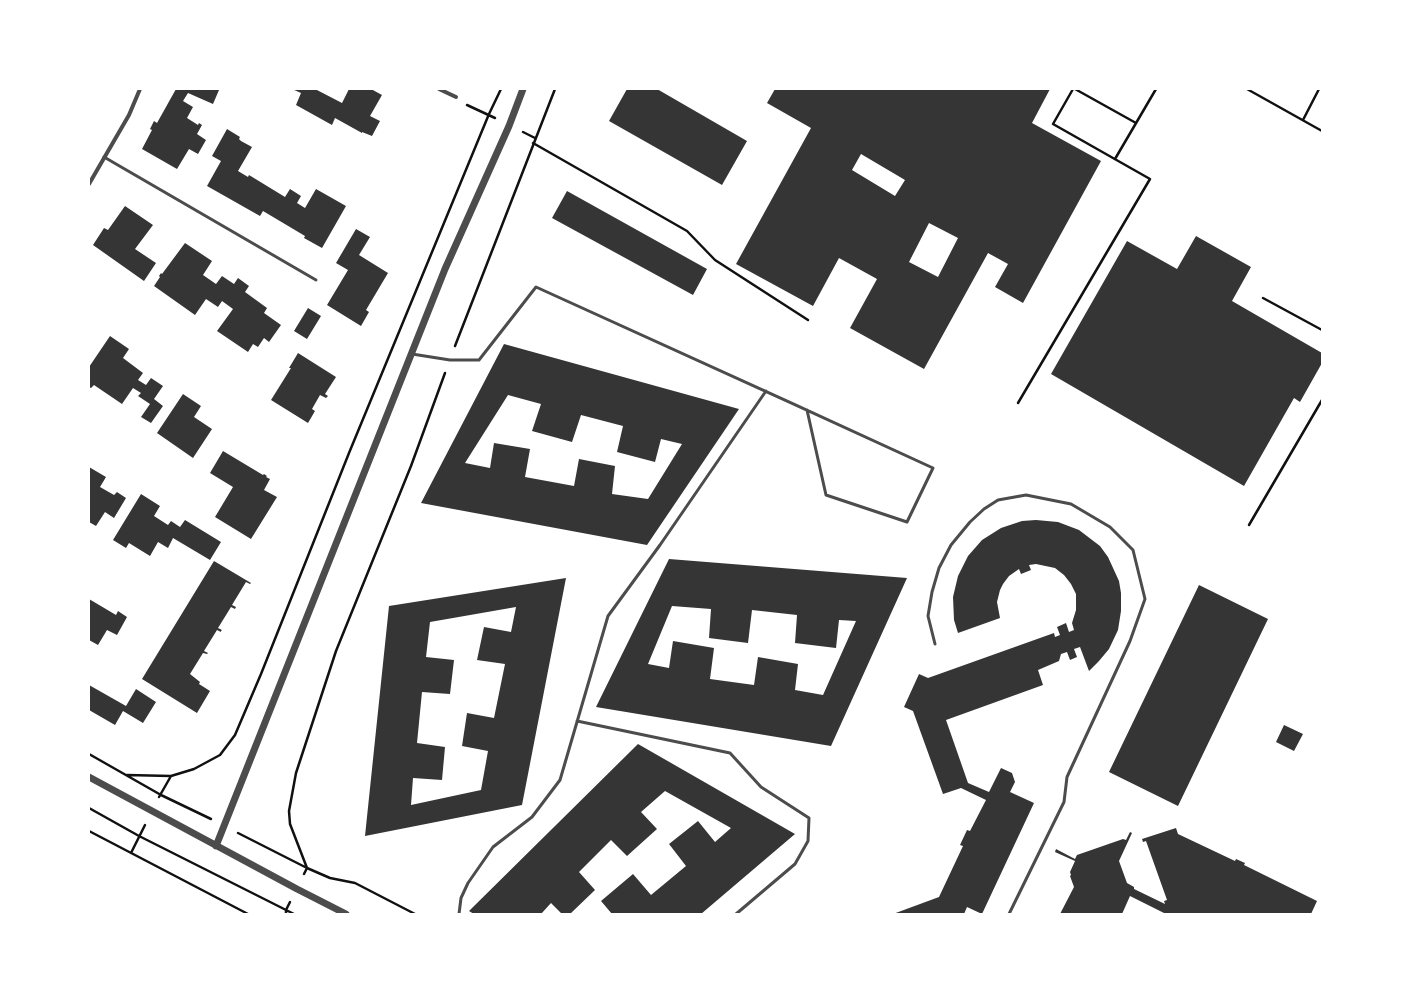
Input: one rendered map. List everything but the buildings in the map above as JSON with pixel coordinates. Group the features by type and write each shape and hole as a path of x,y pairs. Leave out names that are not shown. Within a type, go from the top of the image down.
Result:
{"street":[{"path":"89,184 129,115 140,89"},
{"path":"439,89 456,97"},
{"path":"216,846 445,269 509,126 523,89"},
{"path":"89,778 296,890 346,914"}],"lane":[{"path":"104,157 316,280"},
{"path":"412,354 450,360 478,360 536,287 766,391 933,468 907,522 826,495 807,410"},
{"path":"459,914 460,898 468,883 494,847 532,817 560,780 608,616 660,545 766,391"},
{"path":"935,644 928,616 932,592 939,568 951,545 970,522 984,509 998,500 1026,495 1071,504 1110,527 1133,550 1145,599 1130,641 1067,777 1064,802 1009,914"},
{"path":"577,721 730,753 761,787 809,818 808,842 795,864 736,914"}],"path":[{"path":"89,754 127,775 171,776 194,770 220,755 235,735 358,432 489,114 501,89"},
{"path":"415,914 355,883 330,878 307,868 290,824 289,811 296,773 336,651 411,466 450,360 555,89"},
{"path":"1018,403 1150,179 1053,124 1074,89 1136,123"},
{"path":"1115,158 1156,89"},
{"path":"1247,89 1322,131"},
{"path":"1303,120 1319,89"},
{"path":"533,143 687,231 716,260 808,320"},
{"path":"1263,298 1322,330"},
{"path":"1249,525 1322,400"},
{"path":"161,795 171,776"},
{"path":"89,808 139,836 294,914"},
{"path":"89,831 248,914"},
{"path":"131,853 139,836"},
{"path":"286,914 286,910 307,868"}]}
